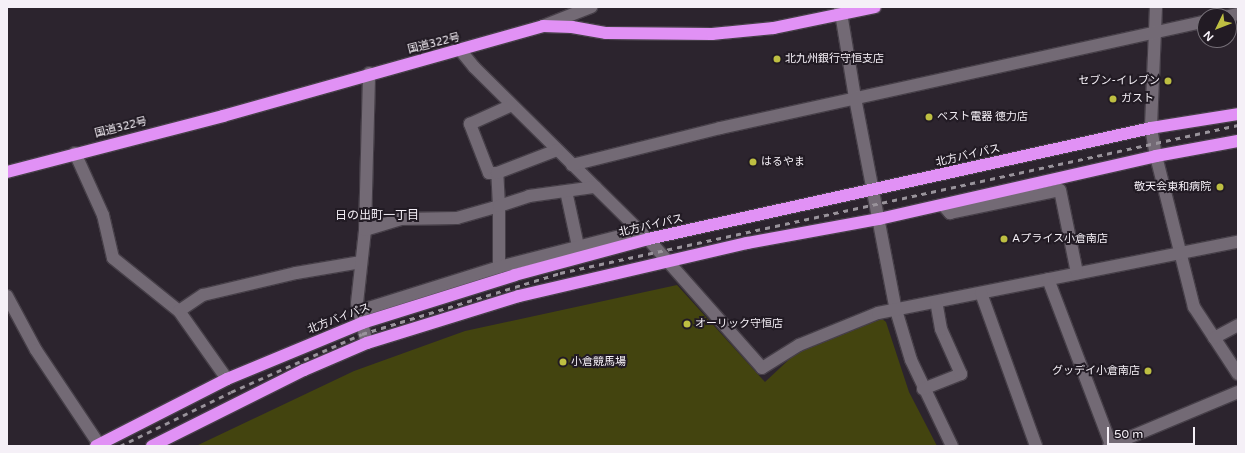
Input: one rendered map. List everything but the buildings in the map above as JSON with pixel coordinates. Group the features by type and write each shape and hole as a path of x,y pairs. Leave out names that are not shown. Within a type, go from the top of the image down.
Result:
{"highway":[{"name":"国道322号","path":"7,172 75,153 224,116 370,73 461,51 542,26 572,27 606,33 712,34 774,28 841,11 875,7"},
{"name":"北方バイパス","path":"98,446 228,379 362,323 644,235 873,190 1151,128 1238,114"},
{"path":"152,446 304,370 367,343 519,296 747,243 879,219 1156,156 1238,141"}],"street":[{"path":"542,26 591,7"},
{"path":"1156,7 1151,128 1156,156 1194,307 1238,374"},
{"path":"841,11 855,98 896,310 911,360 923,389 952,446"},
{"path":"572,165 855,98 1197,23"},
{"path":"461,51 512,105 644,235 762,368 799,345 878,313 1180,252 1238,242"},
{"path":"367,343 357,303 365,230 370,73"},
{"path":"512,105 470,124 489,173 498,173 557,150"},
{"path":"75,153 103,214 113,258 179,311 228,379"},
{"path":"498,173 499,268"},
{"path":"365,230 400,220 457,218 529,196 595,187"},
{"path":"943,205 950,213 1060,190 1077,273"},
{"path":"566,191 578,246"},
{"path":"359,311 499,268 578,246 644,235"},
{"path":"179,311 204,295 296,273 361,262"},
{"path":"1048,279 1110,446 1238,392"},
{"path":"981,293 1036,446"},
{"path":"7,296 36,350 98,446"},
{"path":"923,389 961,374 941,328 936,302"},
{"path":"1214,338 1238,325"}],"shaded area":[{"name":"小倉競馬場","path":"677,285 765,382 797,352 881,318 886,322 909,392 937,446 196,446 354,371 465,331"}],"railway":[{"path":"120,446 231,392 362,334 560,273 1238,125"}],"place":[{"name":"北九州銀行守恒支店","path":"777,59"},
{"name":"セブン-イレブン","path":"1168,81"},
{"name":"ガスト","path":"1113,99"},
{"name":"ベスト電器 徳力店","path":"929,117"},
{"name":"はるやま","path":"753,162"},
{"name":"敬天会東和病院","path":"1220,187"},
{"name":"Aプライス小倉南店","path":"1004,239"},
{"name":"オーリック守恒店","path":"687,324"},
{"name":"小倉競馬場","path":"563,362"},
{"name":"グッデイ小倉南店","path":"1148,371"}],"district":[{"name":"日の出町一丁目","path":"377,216"}]}
